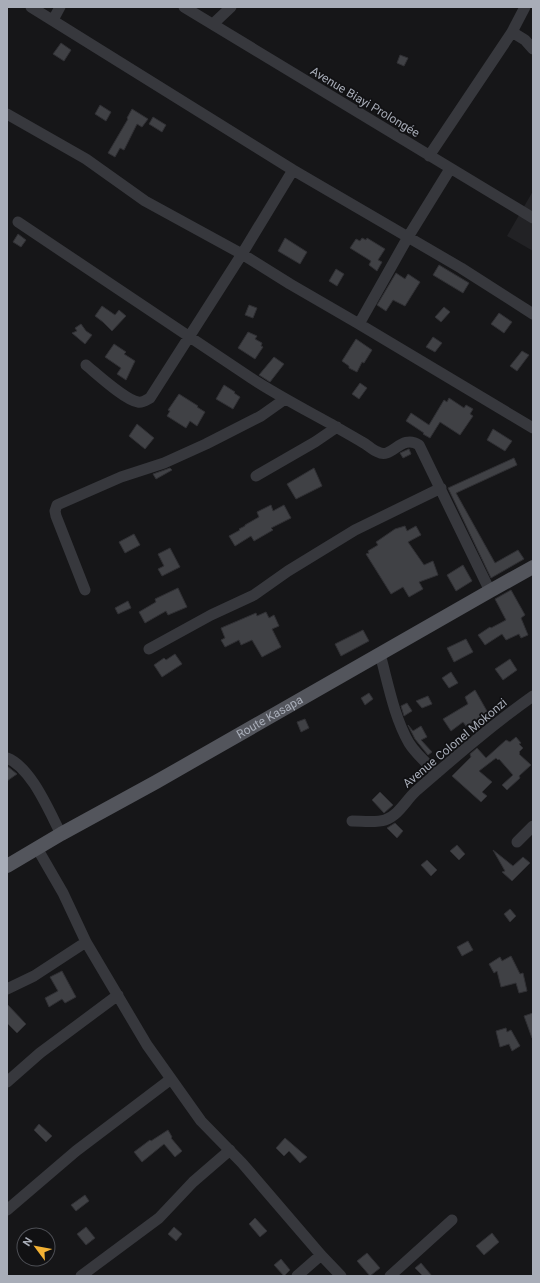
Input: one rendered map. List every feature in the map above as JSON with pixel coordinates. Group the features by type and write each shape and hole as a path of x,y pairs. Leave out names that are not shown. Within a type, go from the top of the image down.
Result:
{"main road":[{"name":"Route Kasapa","path":"8,863 156,782 490,591 533,568"}],"street":[{"path":"31,7 293,170 408,237 533,314"},
{"path":"53,20 60,7"},
{"name":"Avenue Biayi Prolongée","path":"184,7 533,218"},
{"path":"213,24 231,7"},
{"path":"429,156 512,32 525,7"},
{"path":"512,32 526,40 533,49"},
{"path":"7,114 86,160 145,201 242,254 533,428"},
{"path":"359,324 408,237 450,169"},
{"path":"86,365 127,398 138,402 144,402 150,398 242,254 293,170"},
{"path":"18,222 239,370 285,399 382,454 389,452 407,441 413,441 419,445 490,591"},
{"path":"85,590 56,516 55,511 57,505 121,477 164,462 206,444 260,416 285,399"},
{"path":"256,476 337,428"},
{"path":"149,649 211,615 254,595 288,571 355,530 441,488"},
{"path":"380,654 398,716 410,743 420,757 437,773"},
{"name":"Avenue Colonel Mokonzi","path":"352,821 385,820 394,815 413,794 437,773 511,712 533,696"},
{"path":"7,758 14,761 26,772 61,834"},
{"path":"518,842 533,826"},
{"path":"37,848 63,893 86,942 147,1045 171,1079 201,1121 230,1150 341,1276"},
{"path":"7,989 34,976 86,942"},
{"path":"7,1082 40,1053 118,996"},
{"path":"7,1210 76,1151 171,1079"},
{"path":"81,1276 159,1218 194,1182 230,1150"},
{"path":"390,1276 452,1220"},
{"path":"297,1276 321,1255"}],"shaded area":[{"path":"533,191 533,251 507,236"}],"building":[{"path":"61,43 71,50 64,61 53,54"},
{"path":"400,55 408,58 404,66 397,63"},
{"path":"100,105 111,112 106,121 95,114"},
{"path":"132,109 148,119 142,127 137,124 124,150 120,148 115,157 108,153 128,119 127,118"},
{"path":"153,117 166,125 162,132 149,124"},
{"path":"18,234 26,240 21,247 13,242"},
{"path":"285,238 307,252 300,264 278,251"},
{"path":"362,238 366,240 367,238 385,249 378,260 382,262 377,271 369,265 371,261 350,248 356,239 360,241"},
{"path":"439,265 469,283 463,293 433,275"},
{"path":"336,269 344,274 337,286 329,281"},
{"path":"396,273 405,279 408,274 420,282 405,306 393,300 386,311 377,305"},
{"path":"249,305 257,308 253,318 245,315"},
{"path":"102,306 115,315 119,310 126,316 112,331 95,316"},
{"path":"444,307 450,312 441,322 435,317"},
{"path":"499,313 512,322 504,333 491,324"},
{"path":"81,324 86,331 92,335 85,344 72,333 77,331 75,328"},
{"path":"248,332 257,336 255,339 262,343 261,346 263,347 255,359 238,348"},
{"path":"433,337 442,343 435,352 426,347"},
{"path":"356,339 372,350 364,363 362,362 357,372 349,368 349,366 342,361"},
{"path":"114,344 126,352 124,354 135,361 126,380 117,374 121,368 105,357"},
{"path":"522,351 529,355 517,371 510,366"},
{"path":"274,357 284,364 270,382 259,375"},
{"path":"360,383 367,388 359,399 352,394"},
{"path":"224,385 240,397 233,409 216,399"},
{"path":"179,394 205,412 197,426 190,421 186,428 167,416 170,411 168,410"},
{"path":"449,398 464,408 466,405 473,409 470,414 473,416 460,435 440,422 430,438 406,421 411,413 429,425 444,400 447,402"},
{"path":"137,424 154,438 145,449 129,436"},
{"path":"493,429 512,441 505,451 487,440"},
{"path":"409,449 411,454 403,458 400,453"},
{"path":"514,458 517,465 456,493 495,563 518,550 524,559 491,578 448,488"},
{"path":"170,468 172,470 156,479 153,474"},
{"path":"314,468 322,486 296,499 287,484"},
{"path":"271,505 273,511 284,505 291,518 271,528 273,530 254,541 251,536 235,546 229,536 259,517 257,512"},
{"path":"405,526 407,531 416,526 421,535 408,542 424,565 433,561 438,575 419,582 423,589 409,597 403,587 391,594 366,554 378,545 376,542 395,529"},
{"path":"134,534 140,545 125,553 119,542"},
{"path":"170,548 180,567 162,576 158,569 164,566 158,554"},
{"path":"463,565 472,581 456,591 447,575"},
{"path":"178,588 187,607 168,615 166,611 145,623 139,612 156,602 155,599"},
{"path":"511,590 525,615 521,618 528,635 521,638 519,634 506,640 502,634 485,645 478,635 490,627 491,628 506,620 495,599"},
{"path":"128,601 131,608 118,614 115,608"},
{"path":"266,612 269,618 274,615 279,626 272,629 281,647 262,657 252,640 241,645 239,640 225,647 221,640 225,638 221,628 256,613 257,616"},
{"path":"363,630 369,641 341,656 335,644"},
{"path":"466,639 473,652 454,662 447,648"},
{"path":"175,654 182,664 162,677 154,665 164,658 166,660"},
{"path":"510,659 517,670 503,680 495,669"},
{"path":"451,672 458,683 449,688 442,678"},
{"path":"475,690 488,713 466,726 463,722 451,731 443,719 468,704 465,697"},
{"path":"369,693 373,699 365,705 361,698"},
{"path":"428,696 432,704 422,708 416,701"},
{"path":"407,703 412,711 404,716 401,706"},
{"path":"305,719 309,728 301,732 297,722"},
{"path":"408,725 413,731 421,726 427,737 421,740 432,752 428,755 415,739"},
{"path":"516,737 521,743 519,744 523,748 519,754 531,765 507,790 502,785 513,775 499,759 498,760 496,758 479,771 492,782 482,792 487,796 481,802 452,776 471,757 470,754 477,748 486,758 506,740 510,742"},
{"path":"7,766 17,774 7,781"},
{"path":"380,792 393,805 384,813 372,800"},
{"path":"395,823 403,831 397,838 387,828"},
{"path":"457,845 465,854 459,860 450,851"},
{"path":"493,850 513,866 523,857 530,863 512,881 502,872 505,871"},
{"path":"427,860 437,870 431,876 421,865"},
{"path":"510,909 516,916 510,922 504,914"},
{"path":"468,941 473,950 462,956 457,947"},
{"path":"511,956 520,974 523,973 527,991 519,993 516,983 501,987 497,971 494,973 489,964 500,957 502,961"},
{"path":"62,971 76,997 65,1003 62,999 49,1007 45,998 58,991 50,977"},
{"path":"7,1004 26,1024 17,1033 7,1023"},
{"path":"533,1013 533,1038 532,1038 524,1016"},
{"path":"506,1028 507,1032 511,1030 520,1046 512,1051 509,1044 500,1047 496,1031"},
{"path":"39,1124 52,1136 46,1142 34,1130"},
{"path":"168,1130 172,1137 171,1138 182,1151 175,1157 164,1144 142,1162 134,1152 150,1140 151,1141"},
{"path":"285,1138 307,1157 300,1163 289,1151 284,1156 276,1148"},
{"path":"85,1195 89,1201 76,1211 71,1205"},
{"path":"255,1218 267,1231 260,1237 249,1224"},
{"path":"86,1227 95,1238 86,1245 77,1234"},
{"path":"174,1227 182,1234 176,1241 168,1234"},
{"path":"492,1233 499,1242 484,1255 476,1246"},
{"path":"367,1253 380,1268 370,1276 357,1261"},
{"path":"281,1259 290,1270 284,1276 274,1265"},
{"path":"421,1263 432,1276 423,1276 415,1268"}]}
